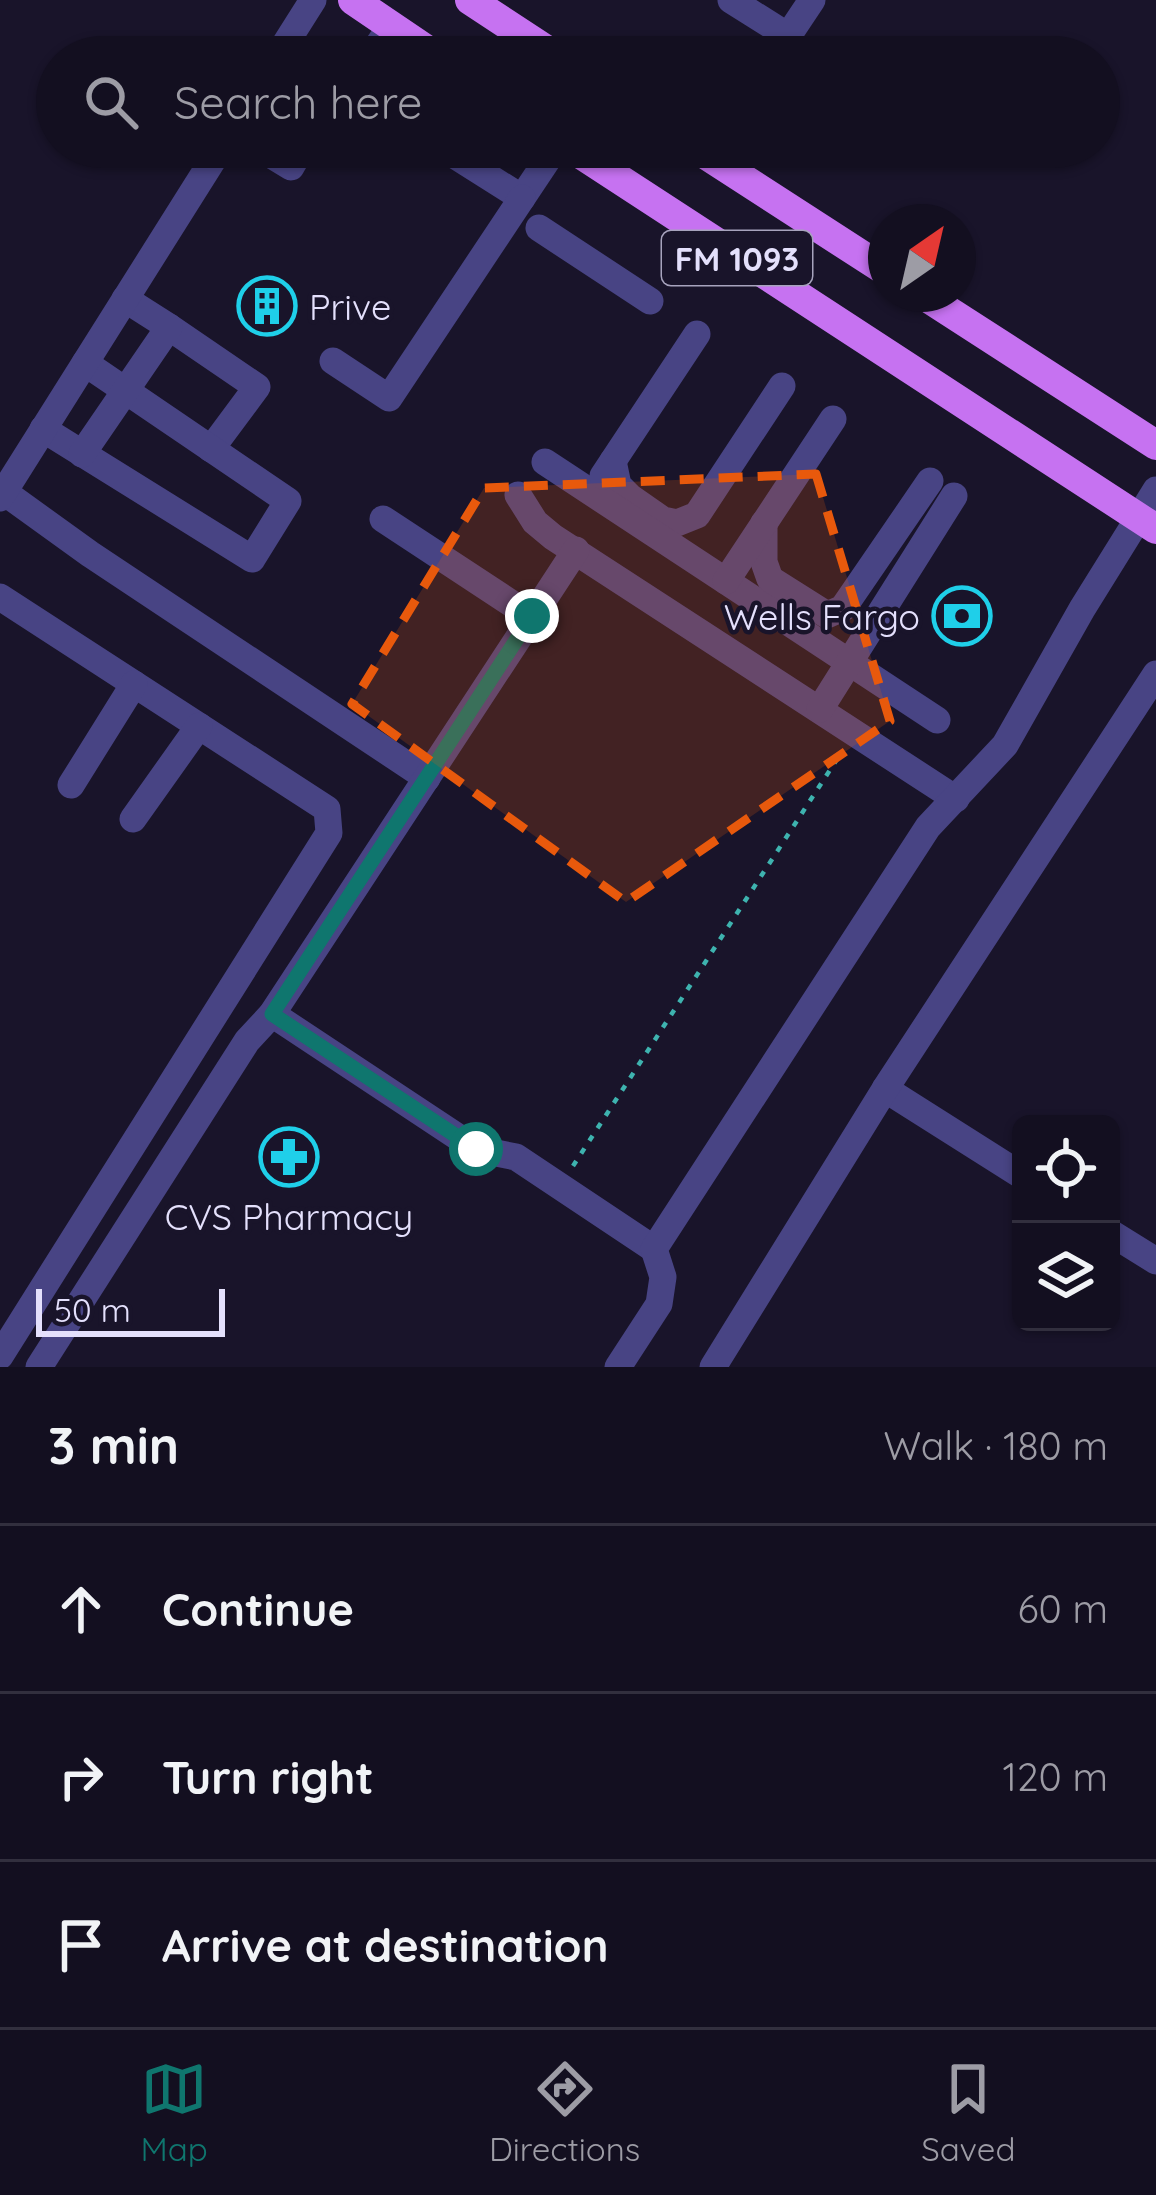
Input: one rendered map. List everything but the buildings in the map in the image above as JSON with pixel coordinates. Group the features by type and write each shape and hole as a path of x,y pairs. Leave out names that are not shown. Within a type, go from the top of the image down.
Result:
{"main road":[{"path":"353,0 406,36"},
{"path":"470,0 524,36"},
{"name":"FM 1093","path":"602,168 1147,523"},
{"name":"FM 1093","path":"727,168 868,259"},
{"path":"950,312 1156,445"}],"street":[{"path":"296,36 313,0"},
{"path":"752,6 788,36 812,0"},
{"path":"384,36 391,26"},
{"path":"208,168 2,495 427,778"},
{"path":"475,168 522,198"},
{"path":"333,361 389,398 542,168"},
{"path":"539,228 650,301"},
{"path":"125,298 257,387 212,449"},
{"path":"82,454 169,327"},
{"path":"591,493 697,334"},
{"path":"44,429 252,559 288,501 85,363"},
{"path":"613,461 618,484 664,520 677,523 697,515 785,388 683,553"},
{"path":"726,580 833,419"},
{"path":"545,462 937,720"},
{"path":"764,523 764,562 770,579 827,615 843,608 942,489 820,709"},
{"path":"654,1249 928,827 1005,745 1082,609 1147,523 1156,490"},
{"path":"518,495 535,522 553,537 956,799"},
{"path":"383,519 532,616"},
{"path":"39,1367 247,1041 272,1014 576,550"},
{"path":"0,1356 328,833 327,809 3,598"},
{"path":"713,1367 885,1089 1156,674"},
{"path":"71,785 134,684"},
{"path":"133,819 199,726"},
{"path":"272,1014 476,1149 517,1157 654,1249 663,1277 659,1304 618,1367"},
{"path":"885,1089 1012,1169"},
{"path":"1120,1239 1156,1261"}],"path":[{"path":"560,1185 855,732"}],"highlighted area":[{"path":"816,474 890,721 626,902 352,704 484,488"}],"place":[{"name":"Prive","path":"267,306"},
{"name":"Wells Fargo","path":"962,616"},
{"name":"CVS Pharmacy","path":"289,1157"}],"route":[{"path":"476,1149 272,1014 532,616"}]}
